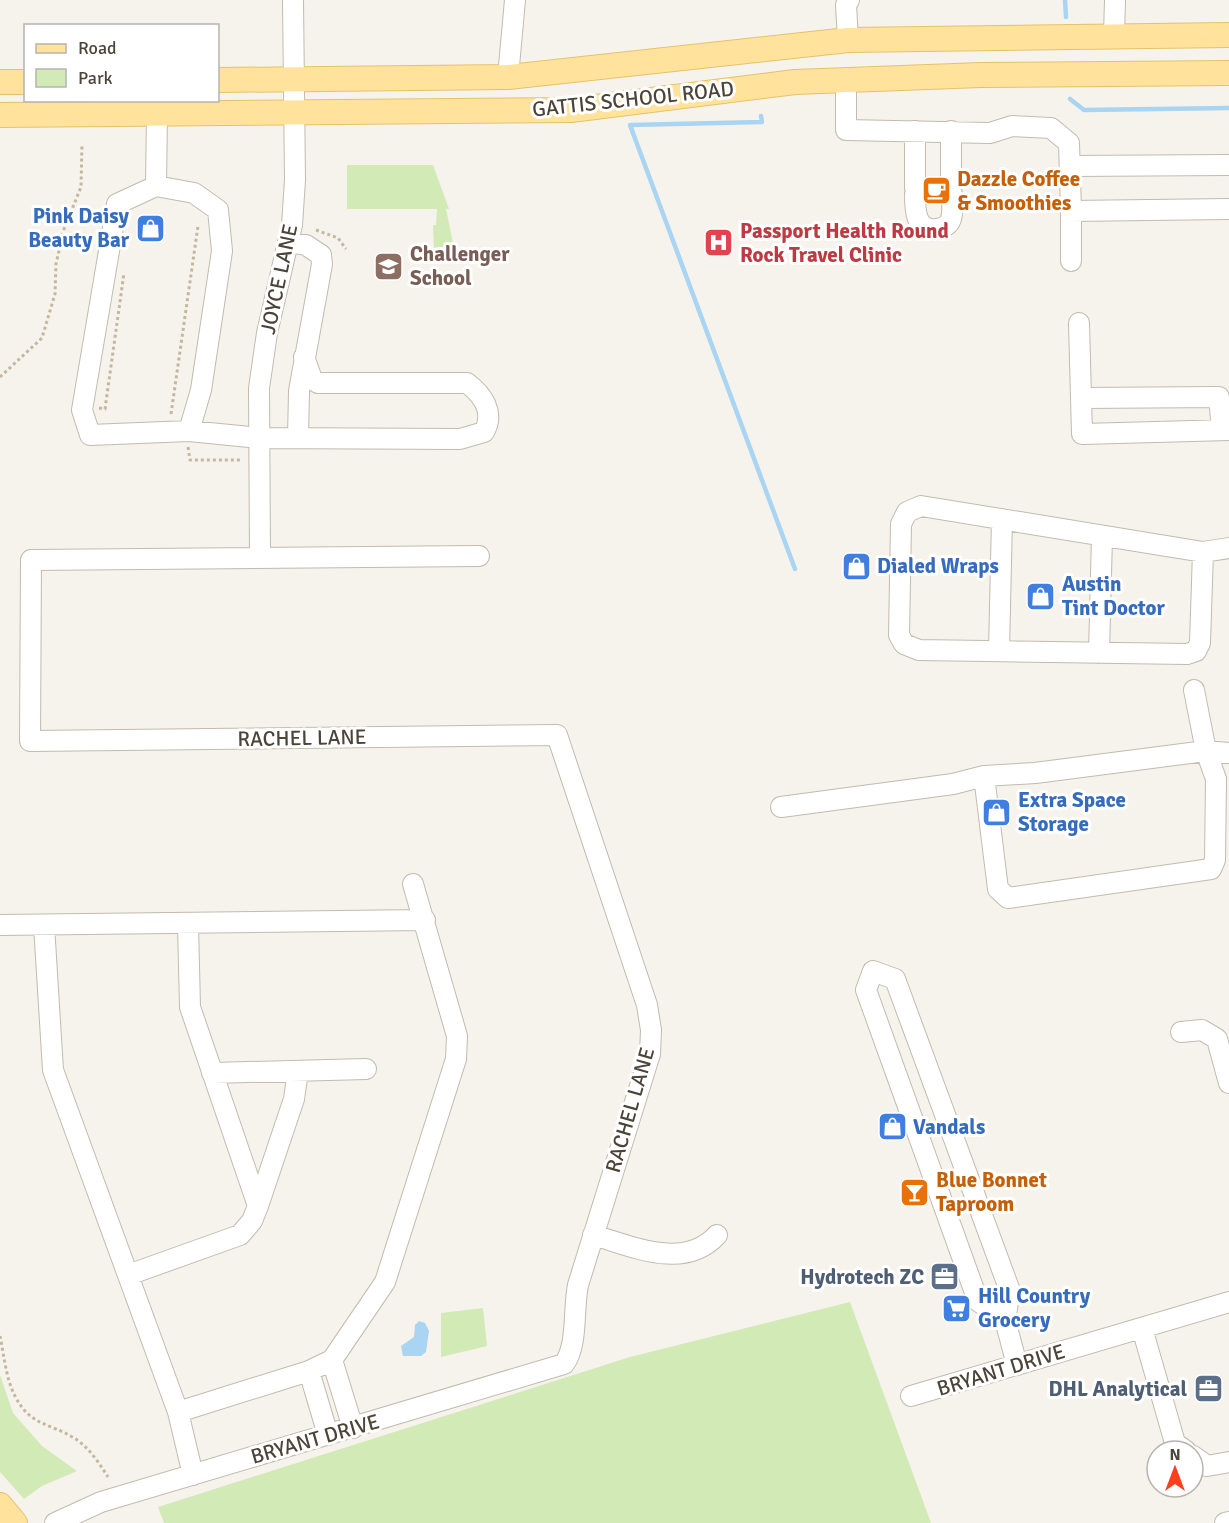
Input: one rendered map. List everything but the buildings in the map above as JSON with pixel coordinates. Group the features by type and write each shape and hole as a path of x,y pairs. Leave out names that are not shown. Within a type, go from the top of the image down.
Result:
{"main road":[{"name":"GATTIS SCHOOL ROAD","path":"219,80 508,77 848,40 1229,35"},
{"name":"GATTIS SCHOOL ROAD","path":"0,115 571,110 795,82 981,75 1229,73"},
{"path":"0,82 24,82"},
{"path":"0,1505 15,1523"}],"street":[{"name":"JOYCE LANE","path":"260,557 260,388 267,333 288,242 295,180 293,0"},
{"path":"508,77 515,0"},
{"path":"848,40 846,5 849,0"},
{"path":"1114,0 1114,35"},
{"path":"846,80 846,130 990,133 1012,126 1051,128 1069,143 1071,261"},
{"path":"156,186 157,114"},
{"path":"915,132 915,214 920,224 930,229 942,228 949,223 952,216 951,131"},
{"path":"1070,166 1229,165"},
{"path":"188,438 201,390 222,251 218,210 194,193 156,186 117,204 82,410 90,435 188,438 460,439 484,432 489,423 488,409 481,395 466,383 318,383 312,379 304,357"},
{"path":"1071,211 1229,208"},
{"path":"288,242 306,245 321,255 322,264 298,391 298,438"},
{"path":"1079,323 1080,398 1082,434 1225,430 1219,397 1080,398"},
{"path":"1203,552 1200,643 1196,651 1187,654 919,650 904,644 899,635 902,524 907,512 921,506 1203,552 1229,548"},
{"path":"999,651 1002,519"},
{"path":"1099,653 1102,536"},
{"name":"RACHEL LANE","path":"479,556 31,560 30,741 558,735 647,1005 651,1030 650,1054 592,1235 574,1307 572,1354"},
{"path":"984,776 998,889 1008,898 1211,870 1215,860 1216,779 1206,751 1194,690"},
{"path":"781,807 953,784 984,776 1035,773 1206,751 1229,753"},
{"path":"178,1412 309,1371 332,1360 385,1282 456,1059 457,1036 413,884"},
{"path":"0,925 188,925 425,920"},
{"path":"44,925 53,1070 178,1412 193,1475"},
{"path":"188,925 190,1007 258,1206"},
{"path":"1005,1320 978,1301 866,990 873,971 896,979 1010,1291 1005,1320 1017,1365"},
{"path":"1181,1032 1202,1030 1217,1039 1229,1083"},
{"path":"212,1073 366,1069"},
{"path":"128,1275 240,1235 252,1221 294,1099 298,1071"},
{"path":"923,1152 956,1145"},
{"path":"592,1235 672,1254 690,1254 708,1244 717,1235"},
{"name":"BRYANT DRIVE","path":"910,1396 1229,1302"},
{"path":"1142,1328 1174,1439"},
{"name":"BRYANT DRIVE","path":"56,1523 101,1502 549,1370 564,1364 572,1354"},
{"path":"332,1360 353,1428"},
{"path":"309,1371 328,1435"},
{"path":"1205,1465 1229,1462"}],"path":[{"path":"0,376 42,338 55,294 56,264 63,229 81,187 82,144"},
{"path":"171,419 198,226"},
{"path":"309,229 338,238 346,249"},
{"path":"105,409 124,273"},
{"path":"188,438 190,460 241,460"},
{"path":"0,1336 15,1395 30,1415 44,1426 75,1438 93,1456 108,1477"}],"green space":[{"path":"347,165 433,165 449,209 446,209 454,248 449,251 434,250 433,225 436,225 437,209 347,209"},
{"path":"850,1302 931,1523 164,1523 158,1507 630,1357"},
{"path":"483,1308 487,1346 441,1357 441,1313"},
{"path":"0,1375 13,1413 42,1446 77,1471 42,1486 24,1499 0,1472"}],"water":[{"path":"419,1321 425,1323 429,1331 426,1352 421,1356 403,1356 401,1346 414,1337 415,1325"}],"waterway":[{"path":"1065,0 1066,17"},
{"path":"1070,99 1084,110 1229,108"},
{"path":"761,116 762,122 630,125 795,569"}],"place":[{"name":"Dazzle Coffee & Smoothies","path":"936,191"},
{"name":"Pink Daisy Beauty Bar","path":"150,228"},
{"name":"Passport Health Round Rock Travel Clinic","path":"719,243"},
{"name":"Challenger School","path":"389,266"},
{"name":"Dialed Wraps","path":"856,566"},
{"name":"Austin Tint Doctor","path":"1041,596"},
{"name":"Extra Space Storage","path":"997,812"},
{"name":"Vandals","path":"892,1127"},
{"name":"Blue Bonnet Taproom","path":"915,1192"},
{"name":"Hydrotech ZC","path":"945,1277"},
{"name":"Hill Country Grocery","path":"957,1308"},
{"name":"DHL Analytical","path":"1208,1389"}]}
